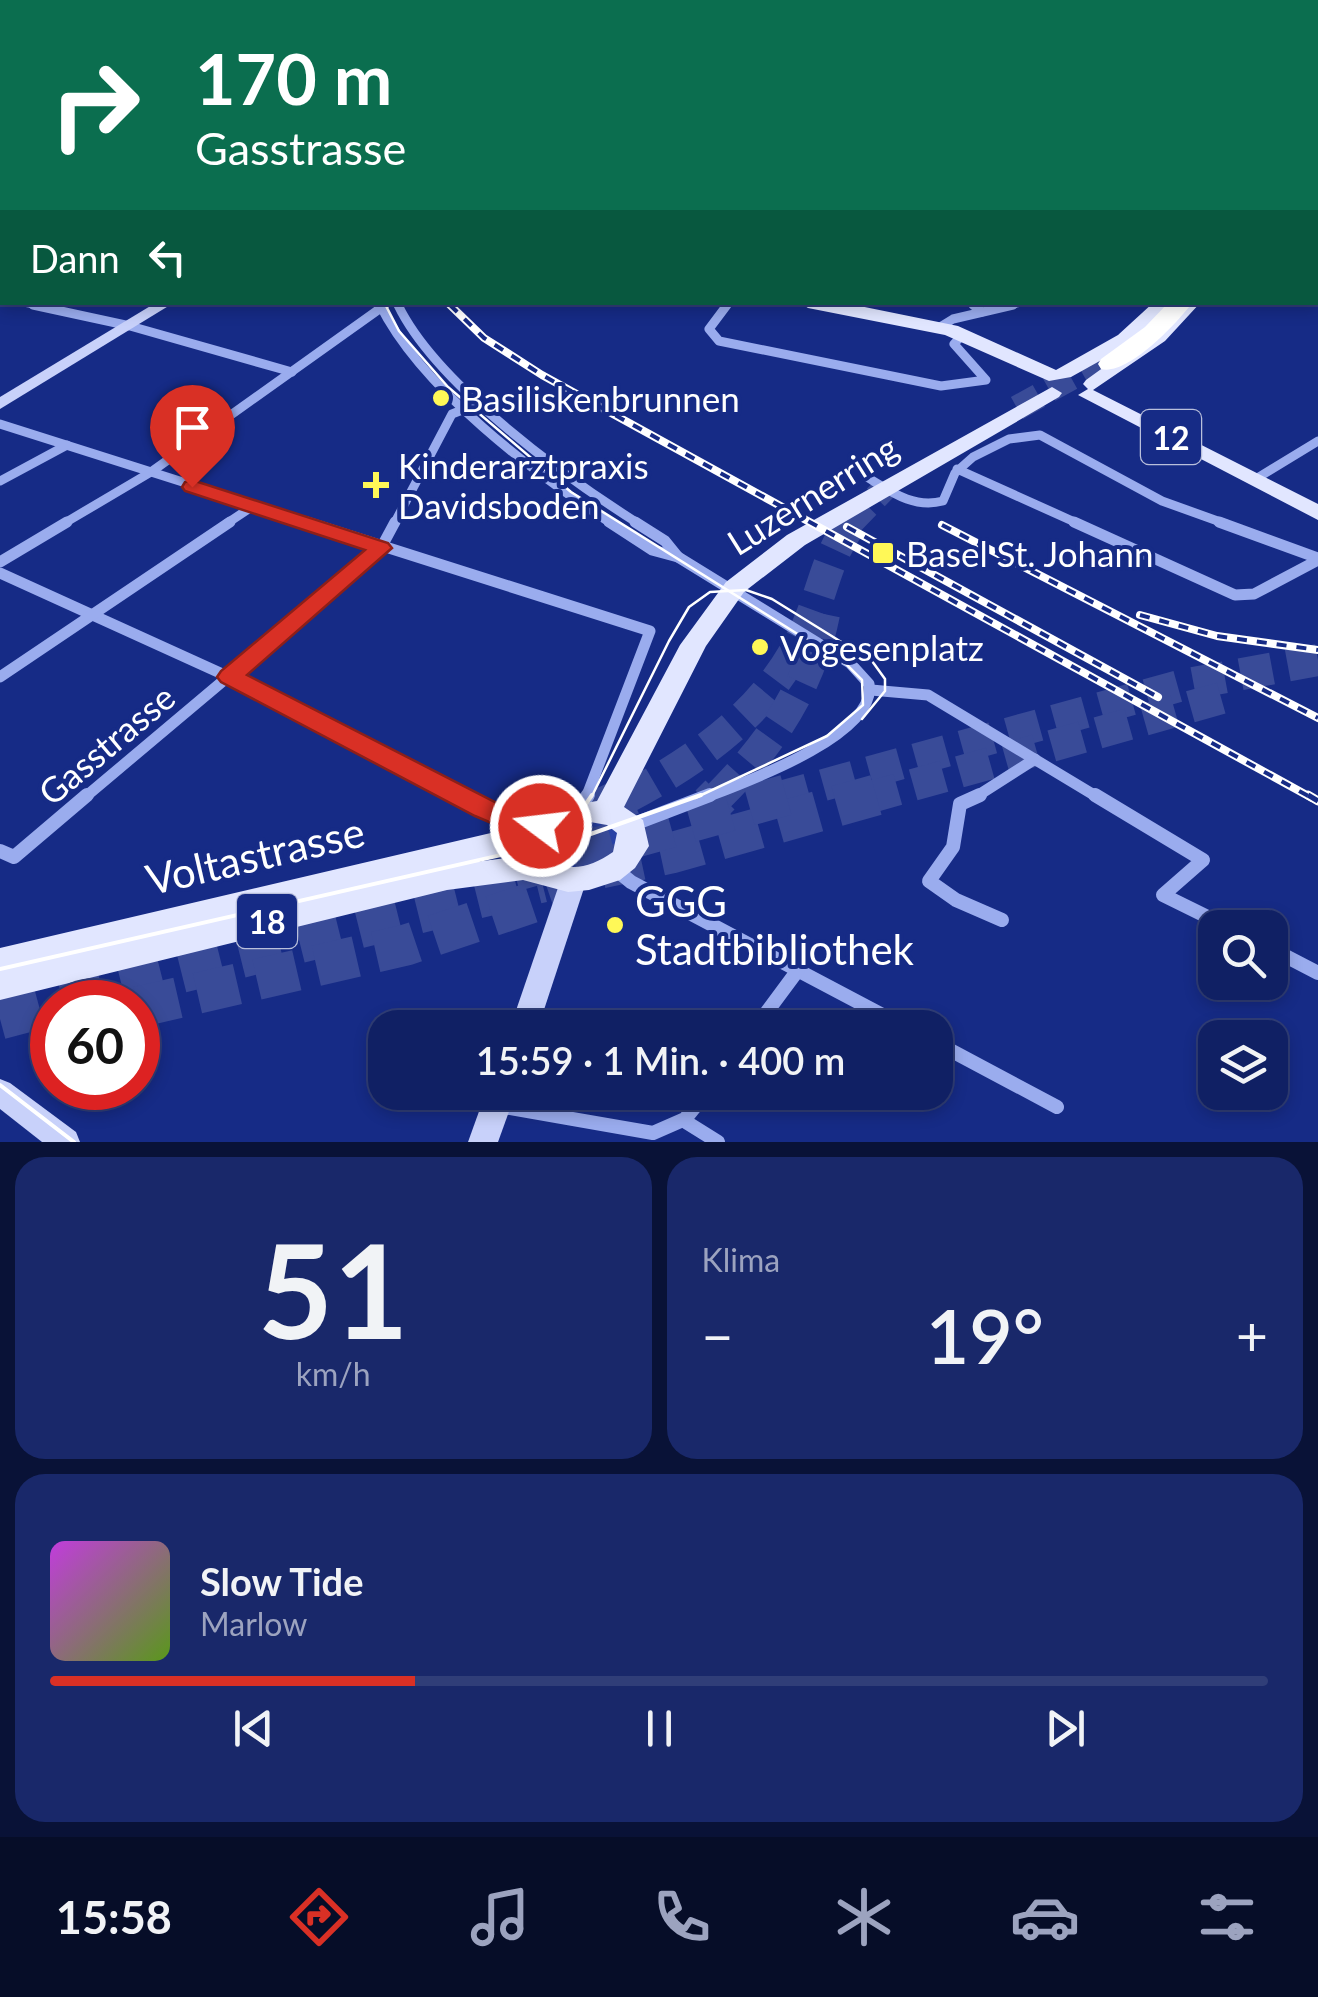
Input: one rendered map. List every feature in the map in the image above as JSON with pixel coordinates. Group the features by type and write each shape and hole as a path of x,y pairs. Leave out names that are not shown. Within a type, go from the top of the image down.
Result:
{"highway":[{"path":"1106,362 1153,332 1176,305"}],"main road":[{"name":"12","path":"824,305 940,326 963,334 1055,380 1066,397 1090,389 1318,513"},
{"name":"Luzernerring","path":"614,868 634,848 634,832 604,817 694,645 724,599 764,562 1021,423 1055,380 1125,339 1163,305"},
{"path":"1090,389 1165,333 1189,305"},
{"name":"18","path":"532,833 604,817"},
{"path":"532,833 526,856 537,870"},
{"name":"Voltastrasse","path":"0,962 532,833"},
{"name":"Voltastrasse","path":"0,986 447,878 523,868 537,870"},
{"name":"18","path":"537,870 555,878 574,879 614,868"}],"street":[{"path":"42,305 292,372"},
{"path":"0,404 163,305"},
{"path":"395,305 433,359 480,403 571,481 665,540 678,558"},
{"path":"728,305 709,329 719,341 941,386 986,380 954,344 963,334"},
{"path":"972,305 982,312"},
{"path":"940,326 953,319 1014,305"},
{"path":"0,424 151,472 380,548 650,631 591,790 604,817 716,793 831,738 861,715 871,690 864,674 850,663 678,558 652,550 564,494 417,363 379,306 151,472 0,562"},
{"path":"464,408 480,403"},
{"name":"Gasstrasse","path":"0,851 14,857 380,548 450,416 464,408"},
{"path":"865,476 915,502 933,505 943,501 958,469 1021,423 1058,448 1162,500 1318,559"},
{"path":"1254,480 1318,441"},
{"path":"0,481 67,445"},
{"path":"958,469 1236,595 1254,594 1318,559"},
{"path":"0,676 253,506"},
{"path":"0,573 230,677 532,833"},
{"path":"871,690 928,695 1203,860 1163,895 1198,912"},
{"path":"1002,920 956,900 930,881 953,847 960,804 990,791 1035,758"},
{"path":"614,868 631,882 873,1010"},
{"path":"530,1010 574,879"},
{"path":"1288,957 1318,973"},
{"path":"768,1010 798,970"},
{"path":"953,1052 1058,1108"},
{"path":"0,1092 65,1142"},
{"path":"483,1142 494,1110"},
{"path":"547,1110 653,1134 674,1130 695,1110"},
{"path":"686,1122 718,1142"}],"shaded area":[{"path":"604,822 618,831 621,846 612,853 573,867 542,860 540,845 554,833 578,824"}],"tunnel":[{"path":"1017,408 1101,361"},
{"path":"850,524 884,489"},
{"path":"626,798 707,748 732,728 774,682 807,627 831,560 852,522"},
{"path":"717,798 785,714 809,667 824,614"},
{"path":"777,798 1183,685 1318,660"},
{"path":"867,798 1232,695"},
{"path":"595,812 630,795"},
{"path":"717,798 720,795"},
{"path":"514,871 786,795"},
{"path":"601,868 671,853 876,795"},
{"path":"710,805 717,798"},
{"path":"151,980 542,882"},
{"path":"160,1002 406,945 563,892"},
{"path":"0,1019 30,1011"}],"tram line":[{"path":"386,305 399,331 448,387 571,492 729,591"},
{"path":"729,591 746,590 772,599 872,661 885,679 885,691 862,719"},
{"path":"591,798 689,607 710,592 729,591"},
{"path":"695,798 827,736 863,705 862,680 847,665 729,591"},
{"path":"553,837 570,827 592,795"},
{"path":"0,969 585,836 701,795"},
{"path":"0,1085 74,1142"}],"railway":[{"path":"449,305 452,308"},
{"path":"450,305 484,338 542,375 1312,798"},
{"path":"942,525 1318,718"},
{"path":"847,527 1158,697"},
{"path":"1140,615 1217,636 1318,650"},
{"path":"1308,795 1318,801"}],"place":[{"name":"Basiliskenbrunnen","path":"441,398"},
{"name":"Kinderarztpraxis Davidsboden","path":"376,485"},
{"name":"Basel St. Johann","path":"883,553"},
{"name":"Vogesenplatz","path":"760,647"},
{"name":"GGG Stadtbibliothek","path":"615,925"}],"route":[{"path":"192,487 380,548 230,677 485,809 534,830 541,826"}]}
